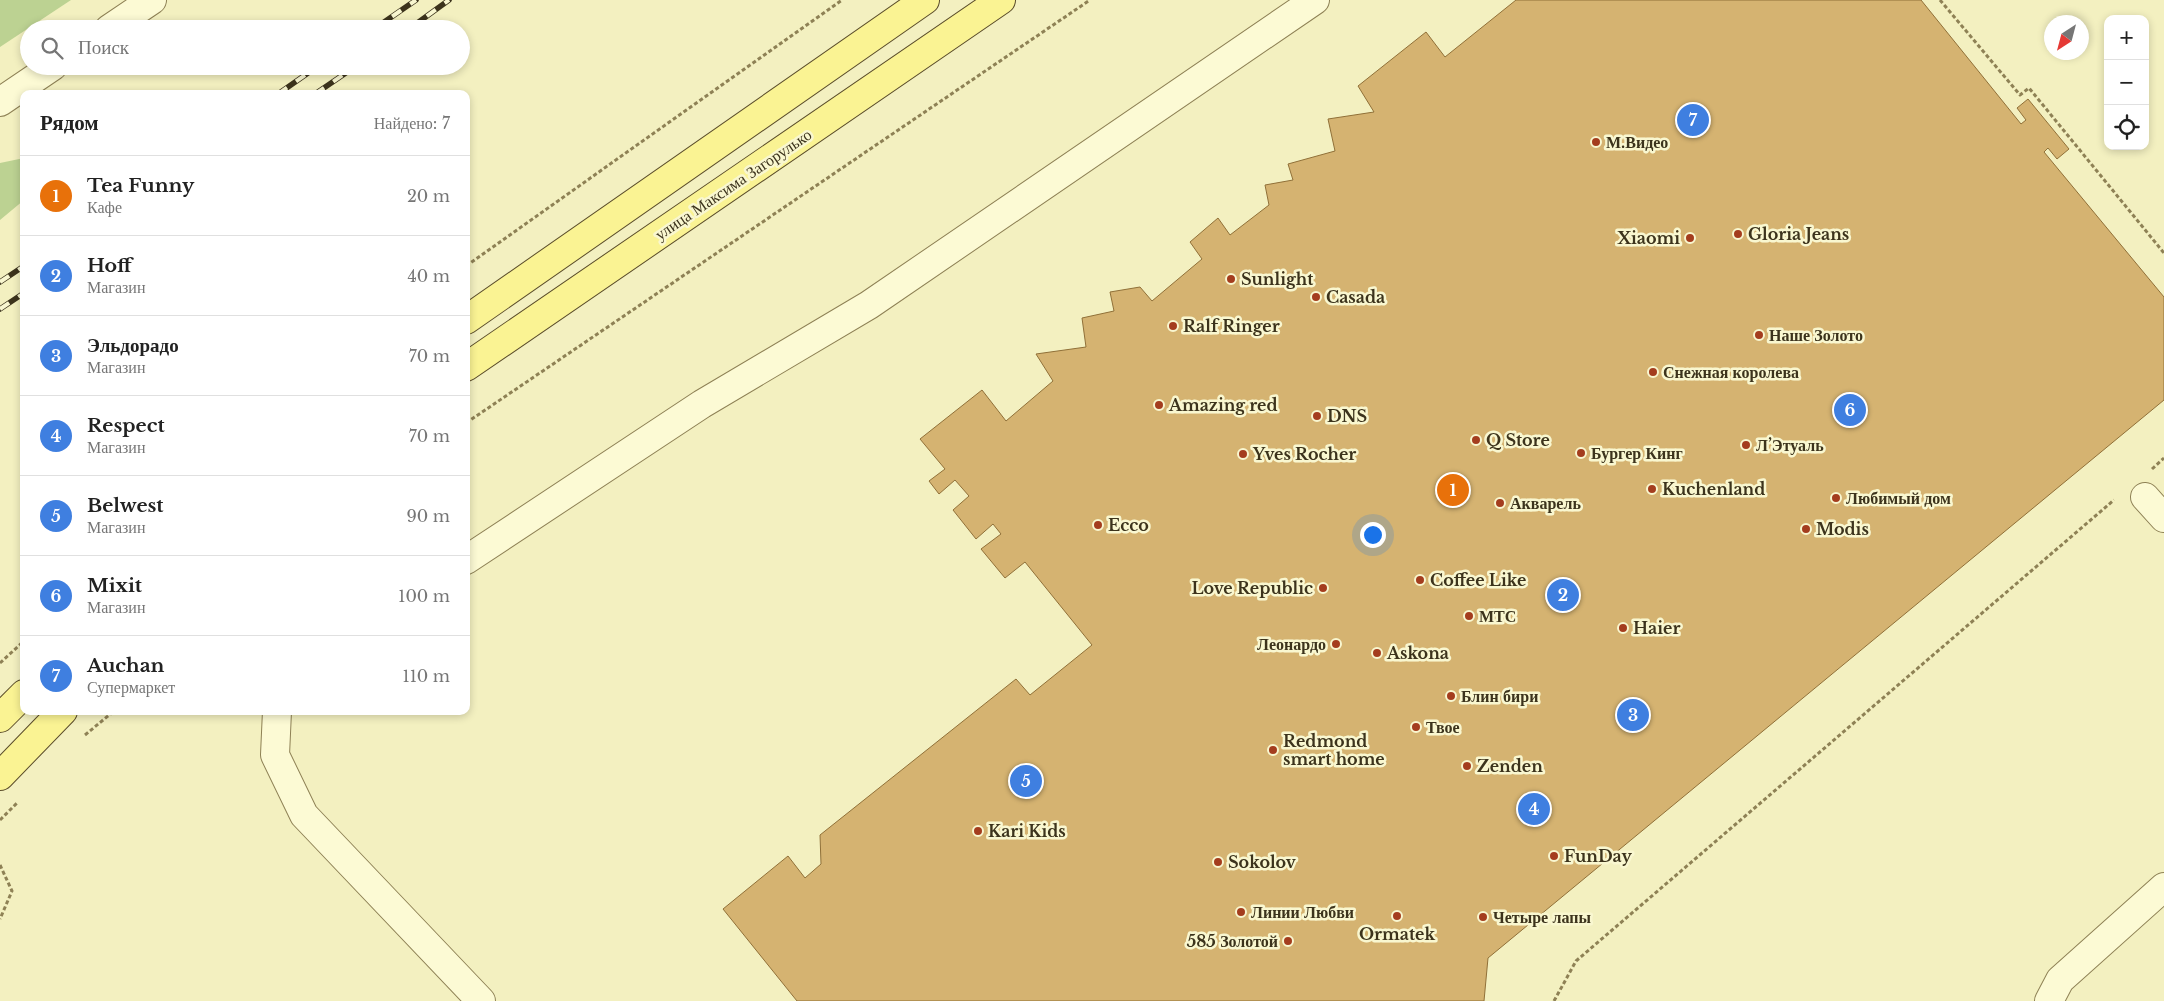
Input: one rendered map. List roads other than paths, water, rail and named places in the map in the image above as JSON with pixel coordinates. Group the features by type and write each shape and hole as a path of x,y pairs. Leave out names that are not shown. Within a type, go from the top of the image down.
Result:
{"main road":[{"path":"470,317 925,0"},
{"name":"улица Максима Загорулько","path":"470,364 1001,0"},
{"path":"0,718 20,698"},
{"path":"0,776 59,715"}],"street":[{"path":"122,20 152,0"},
{"path":"470,557 702,404 870,305 1315,0"},
{"path":"0,102 40,75"},
{"path":"2138,488 2164,518"},
{"path":"277,715 275,755 304,815 481,1001"},
{"path":"2049,1001 2060,980 2164,887"}],"railway":[{"path":"387,20 416,0"},
{"path":"421,20 449,0"},
{"path":"284,90 305,75"},
{"path":"321,90 343,75"},
{"path":"0,282 20,269"},
{"path":"0,309 20,296"}],"place":[{"name":"Auchan","path":"1693,120"},
{"name":"М.Видео","path":"1596,142"},
{"name":"Gloria Jeans","path":"1738,234"},
{"name":"Xiaomi","path":"1690,238"},
{"name":"Sunlight","path":"1231,279"},
{"name":"Casada","path":"1316,297"},
{"name":"Ralf Ringer","path":"1173,326"},
{"name":"Наше Золото","path":"1759,335"},
{"name":"Снежная королева","path":"1653,372"},
{"name":"Amazing red","path":"1159,405"},
{"name":"Mixit","path":"1850,410"},
{"name":"DNS","path":"1317,416"},
{"name":"Q Store","path":"1476,440"},
{"name":"Л’Этуаль","path":"1746,445"},
{"name":"Бургер Кинг","path":"1581,453"},
{"name":"Yves Rocher","path":"1243,454"},
{"name":"Kuchenland","path":"1652,489"},
{"name":"Tea Funny","path":"1453,490"},
{"name":"Любимый дом","path":"1836,498"},
{"name":"Акварель","path":"1500,503"},
{"name":"Ecco","path":"1098,525"},
{"name":"Modis","path":"1806,529"},
{"name":"Coffee Like","path":"1420,580"},
{"name":"Love Republic","path":"1323,588"},
{"name":"Hoff","path":"1563,595"},
{"name":"МТС","path":"1469,616"},
{"name":"Haier","path":"1623,628"},
{"name":"Леонардо","path":"1336,644"},
{"name":"Askona","path":"1377,653"},
{"name":"Блин бири","path":"1451,696"},
{"name":"Эльдорадо","path":"1633,715"},
{"name":"Твое","path":"1416,727"},
{"name":"Redmond smart home","path":"1273,750"},
{"name":"Zenden","path":"1467,766"},
{"name":"Belwest","path":"1026,781"},
{"name":"Respect","path":"1534,809"},
{"name":"Kari Kids","path":"978,831"},
{"name":"FunDay","path":"1554,856"},
{"name":"Sokolov","path":"1218,862"},
{"name":"Линии Любви","path":"1241,912"},
{"name":"Ormatek","path":"1397,916"},
{"name":"Четыре лапы","path":"1483,917"},
{"name":"585 Золотой","path":"1288,941"}]}
